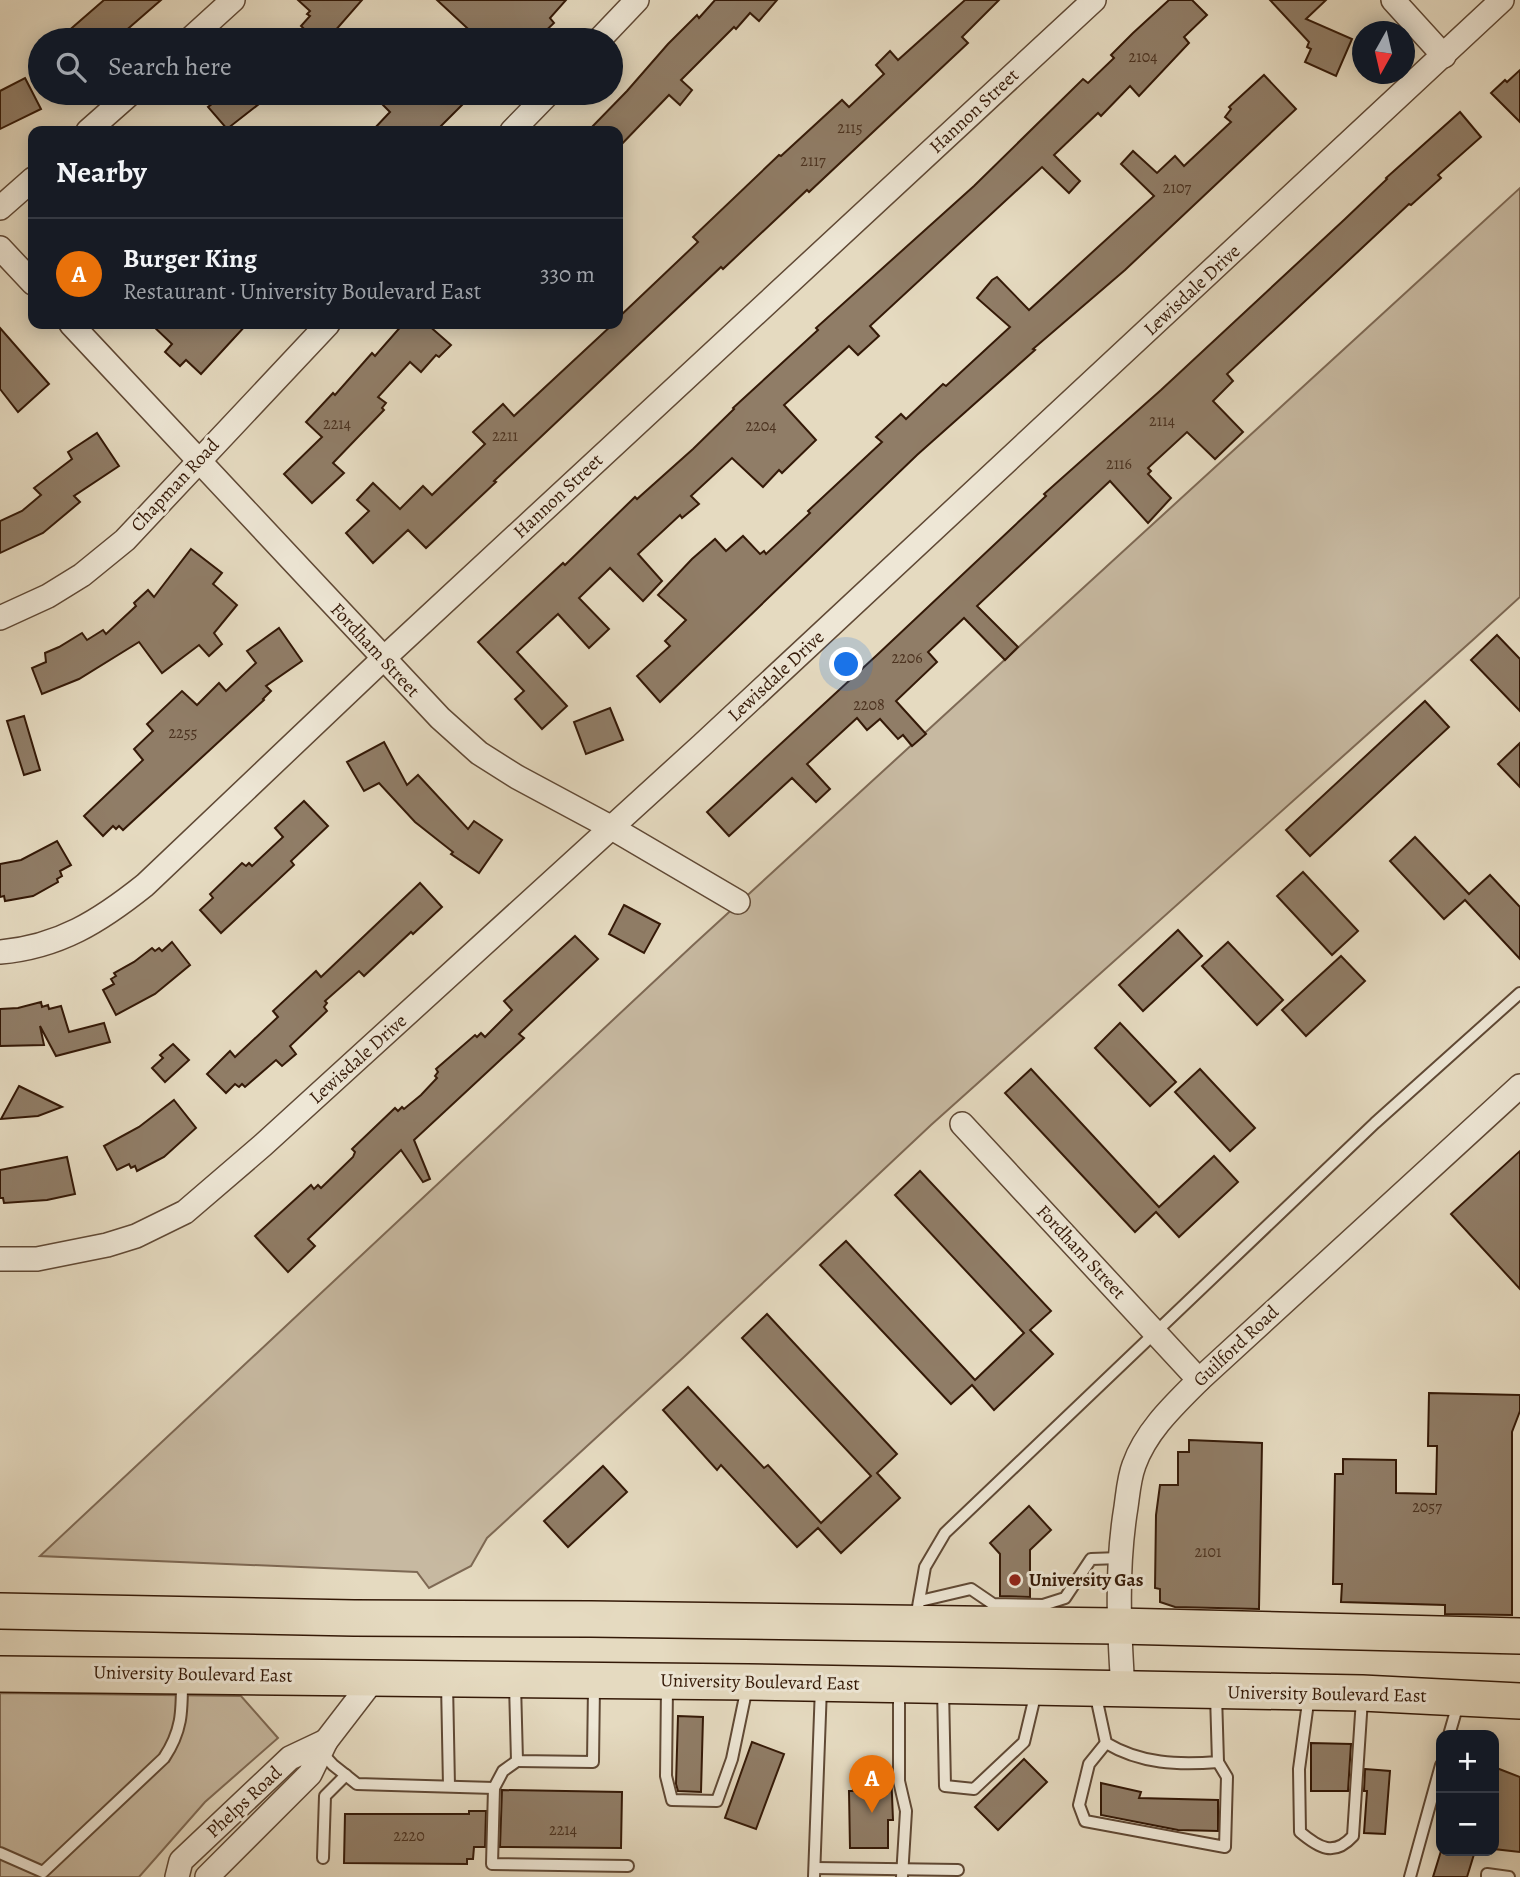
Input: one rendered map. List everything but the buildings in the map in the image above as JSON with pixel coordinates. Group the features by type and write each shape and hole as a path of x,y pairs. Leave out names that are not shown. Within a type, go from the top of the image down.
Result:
{"main road":[{"path":"0,1611 354,1618 591,1619 917,1612 1118,1626 1520,1636"},
{"name":"University Boulevard East","path":"0,1674 376,1676 821,1683 1362,1693 1520,1702"}],"street":[{"path":"202,28 233,0"},
{"path":"610,28 637,0"},
{"name":"Hannon Street","path":"0,952 57,940 84,929 145,885 383,659 1094,0"},
{"path":"1393,0 1444,56"},
{"name":"Lewisdale Drive","path":"0,1259 37,1259 107,1245 146,1232 185,1212 263,1145 612,828 1502,0"},
{"path":"94,126 117,105"},
{"path":"517,126 537,105"},
{"path":"0,208 28,183"},
{"path":"0,248 28,278"},
{"name":"Fordham Street","path":"76,329 383,659 440,718 479,753 738,902"},
{"name":"Chapman Road","path":"0,618 48,596 104,558 125,540 323,329"},
{"name":"Guilford Road","path":"1108,1690 1118,1626 1123,1524 1134,1465 1145,1443 1167,1412 1199,1380 1520,1086"},
{"name":"Fordham Street","path":"962,1124 1199,1380"},
{"name":"Phelps Road","path":"207,1877 310,1774 323,1746 376,1676"},
{"name":"Phelps Road","path":"177,1877 181,1861 290,1758 323,1746"}],"lane":[{"path":"917,1612 925,1567 944,1533 1375,1123 1520,993"},
{"path":"917,1612 971,1589 993,1604 1043,1605 1065,1598 1090,1559 1120,1558"},
{"path":"0,1853 43,1872 164,1758 175,1741 181,1718 182,1674"},
{"path":"447,1677 449,1786"},
{"path":"515,1678 517,1761"},
{"path":"594,1679 593,1762 517,1761 503,1771 494,1788 492,1864 628,1866"},
{"path":"667,1681 666,1776 672,1800 717,1801 732,1759 748,1682"},
{"path":"821,1683 814,1872 902,1873 958,1870"},
{"path":"900,1685 899,1781 906,1811 902,1873"},
{"path":"943,1686 945,1786 974,1789 1024,1742 1037,1689"},
{"path":"1108,1690 1106,1743 1089,1764 1079,1805 1085,1821 1225,1847 1227,1777 1218,1762 1216,1692"},
{"path":"1309,1693 1299,1769 1300,1832 1314,1844 1330,1849 1343,1846 1353,1836 1362,1693"},
{"path":"1450,1730 1460,1698"},
{"path":"1106,1743 1124,1754 1143,1760 1185,1765 1218,1762"},
{"path":"323,1746 346,1775 357,1784 494,1788"},
{"path":"323,1858 325,1796 346,1775"},
{"path":"1410,1877 1436,1783"},
{"path":"1486,1877 1487,1874 1509,1877"}],"shaded area":[{"path":"1520,188 1520,597 931,1125 487,1538 471,1566 429,1588 417,1572 40,1556 692,946"},
{"path":"0,1693 241,1696 278,1738 205,1802 139,1877 0,1877"}],"place":[{"name":"University Gas","path":"1015,1580"},
{"name":"Burger King","path":"872,1813"}]}
